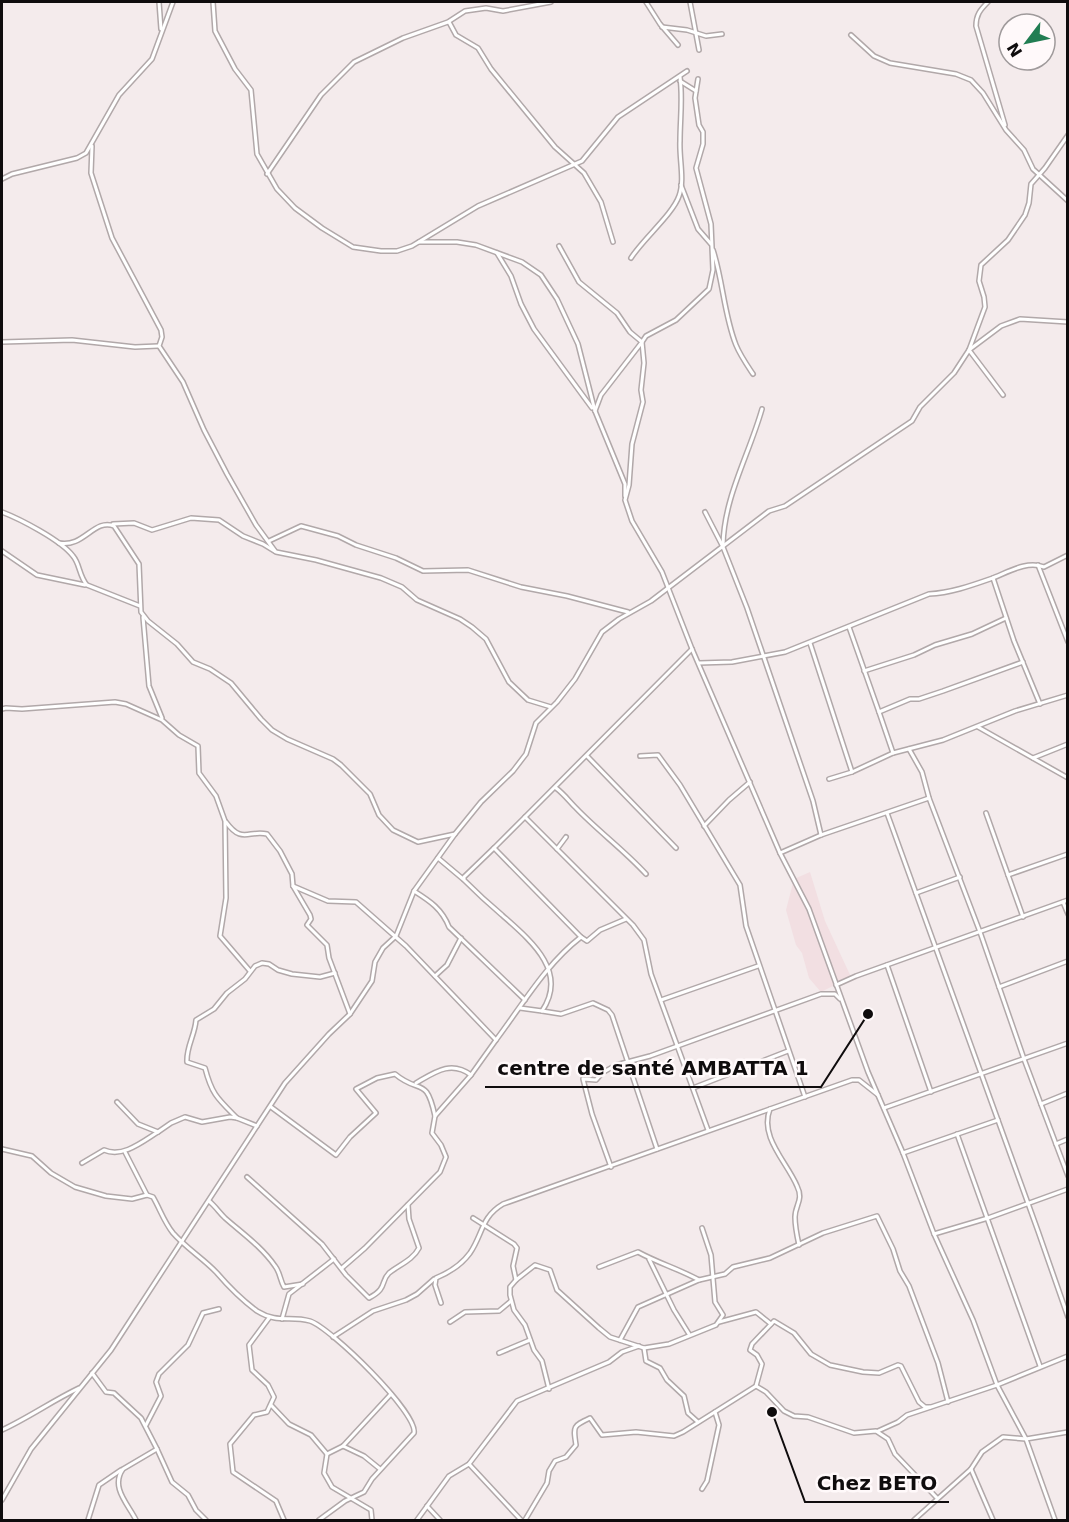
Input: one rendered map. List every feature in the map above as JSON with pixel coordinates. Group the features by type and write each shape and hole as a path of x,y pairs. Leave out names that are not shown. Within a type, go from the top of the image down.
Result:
{"street":[{"path":"159,2 162,31"},
{"path":"2,179 12,174 77,158 86,153 119,95 152,58 173,2"},
{"path":"213,2 215,30 235,69 251,90 257,154 277,189 295,208 321,228 353,247 381,252 397,251 419,242 478,206 575,164 589,155 618,117 680,79 687,71"},
{"path":"267,174 321,95 354,62 403,38 448,22 465,11 486,8 503,10 551,2"},
{"path":"646,2 678,45"},
{"path":"690,2 699,50"},
{"path":"988,2 979,11 976,26 1006,130"},
{"path":"448,22 456,35 478,48 491,69 555,147 584,173 597,194 613,242"},
{"path":"663,27 706,36 722,33"},
{"path":"851,35 874,56 890,63 956,74 971,80 983,93 1006,130 1024,150 1038,175 1068,201"},
{"path":"680,79 696,91"},
{"path":"631,258 639,244 673,207 679,197 682,95 680,79"},
{"path":"595,411 601,395 646,336 676,320 709,289 713,270 711,224 696,168 703,144 703,132 699,125 695,98 698,79"},
{"path":"2,1500 31,1449 111,1350 285,1083 328,1034 350,1014 372,981 375,962 383,948 396,936 414,891 480,802 513,771 526,754 536,723 557,702 574,679 602,632 651,601 769,511 785,506 912,422 920,407 954,373 969,350 985,307 979,281 981,265 1008,240 1025,215 1031,184 1068,135"},
{"path":"92,146 91,173 114,243 161,330 162,337 159,346"},
{"path":"681,185 698,229 712,245 721,274 729,322 736,346 753,374"},
{"path":"419,242 443,244 457,242 476,245 522,262 541,275 557,299 578,344 595,411 625,484 626,500 632,521 662,572 692,649 780,853 809,909 878,1095 934,1234 973,1320 997,1385 1026,1439 1055,1521"},
{"path":"559,246 579,282 610,307 630,332 642,342 643,402 632,444 626,500"},
{"path":"496,252 511,276 521,304 534,329 595,411"},
{"path":"969,350 1001,326 1020,319 1068,322"},
{"path":"2,342 72,340 128,346 159,346"},
{"path":"159,346 183,382 227,474 256,525 276,552"},
{"path":"969,350 1003,395"},
{"path":"723,547 723,530 729,498 751,445 762,409"},
{"path":"2,512 59,543 74,556 87,585"},
{"path":"705,512 723,547 747,608 813,801 821,835"},
{"path":"59,543 71,544 99,526 111,524 134,522 152,530 185,519 200,517 219,520 243,536 276,552 316,560 381,578 402,587 417,600 460,619 486,639 509,682 528,700 551,707"},
{"path":"111,524 116,528 139,564 140,606 143,616 149,686 162,720"},
{"path":"263,544 301,526 307,526 338,536 384,556 396,558 423,571 468,570 521,586 630,613"},
{"path":"2,551 37,575 87,585 140,606"},
{"path":"699,663 732,662 764,657 810,643 929,594 943,594 993,578 1011,569 1038,564 1044,567 1068,555"},
{"path":"1038,564 1068,642"},
{"path":"993,578 1040,704"},
{"path":"143,616 180,646 193,662 210,669 231,683 272,730 287,740 333,759 341,765 370,794 379,815 393,830 418,842 455,834"},
{"path":"864,671 972,634 1006,618"},
{"path":"849,627 893,753"},
{"path":"810,643 852,772"},
{"path":"464,880 692,649"},
{"path":"879,712 910,699 935,694 1023,662"},
{"path":"829,778 852,772 893,753 943,740 1015,711 1068,695"},
{"path":"2,709 22,710 121,703 162,720 179,735 198,746 199,773 216,796 225,821 226,898 220,936 250,971"},
{"path":"978,727 1068,778"},
{"path":"1033,758 1068,744"},
{"path":"909,749 922,771 929,798 960,877 1068,1176"},
{"path":"640,756 658,755 680,785 740,885 746,926 806,1097"},
{"path":"587,756 676,848"},
{"path":"704,826 750,782"},
{"path":"556,788 568,797 574,807 618,848 629,855 646,874"},
{"path":"780,853 821,835 929,798"},
{"path":"887,813 1068,1317"},
{"path":"986,813 1023,917"},
{"path":"525,817 627,919 644,940 651,974 708,1130"},
{"path":"225,821 237,834 249,836 263,833 270,836 280,850 292,874 293,886 310,915 311,919 307,925 327,945 350,1014"},
{"path":"557,849 566,837"},
{"path":"494,848 587,941 600,930 627,919"},
{"path":"1008,875 1068,854"},
{"path":"438,858 532,943 548,968 552,993 542,1011"},
{"path":"916,893 960,877"},
{"path":"293,886 328,901 356,902 366,913 396,936 496,1040"},
{"path":"414,891 435,905 446,917 449,927 525,1000"},
{"path":"836,985 1065,901 1068,914"},
{"path":"435,1116 471,1075 548,968 563,951 581,937"},
{"path":"435,976 447,965 461,938"},
{"path":"999,987 1068,961"},
{"path":"237,1118 211,1089 205,1068 187,1062 196,1020 214,1009 255,966 262,963 292,974 320,977 335,973"},
{"path":"886,965 931,1092"},
{"path":"661,1000 759,966"},
{"path":"611,1167 583,1079 596,1080 602,1073 616,1065 822,994 835,993 842,1003"},
{"path":"519,1008 561,1014 592,1003 608,1010 657,1149"},
{"path":"884,1108 1068,1043"},
{"path":"693,1088 788,1051"},
{"path":"414,1084 448,1067 458,1067 471,1075"},
{"path":"271,1106 336,1155 350,1137 376,1113 356,1089 377,1078 395,1074 405,1082 426,1090 435,1116 432,1133 447,1157 438,1176 342,1268"},
{"path":"333,1337 373,1311 406,1300 436,1278 444,1275 469,1254 489,1213 503,1204 852,1080 859,1080 878,1095"},
{"path":"1041,1104 1068,1094"},
{"path":"117,1102 138,1124 158,1132"},
{"path":"770,1109 766,1118 772,1143 798,1186 800,1199 794,1215 799,1245"},
{"path":"82,1163 104,1150 125,1152 171,1123 185,1117 202,1122 230,1117 257,1126"},
{"path":"903,1153 998,1120"},
{"path":"957,1134 1040,1366"},
{"path":"1056,1144 1068,1140"},
{"path":"2,1149 32,1156 51,1173 75,1187 106,1196 132,1200 147,1195 153,1197 164,1220 182,1242 216,1272 236,1294 270,1318 311,1322 356,1356 392,1394 415,1427 414,1432 380,1469 364,1492 351,1498 319,1521"},
{"path":"125,1152 147,1195"},
{"path":"247,1177 312,1234 369,1298 381,1291 387,1275 416,1254 419,1248 409,1219 408,1205"},
{"path":"934,1234 988,1218 1068,1189"},
{"path":"208,1201 266,1254 279,1271 281,1284 284,1287 303,1284"},
{"path":"620,1340 638,1307 699,1280 725,1274 733,1267 770,1258 823,1233 877,1216 894,1250 900,1271 909,1286 938,1363 948,1402"},
{"path":"473,1218 517,1248 513,1266 516,1280"},
{"path":"549,1389 544,1367 511,1301 510,1287 516,1280 535,1264 550,1270 557,1290 610,1336 644,1348 669,1344 716,1325 723,1316 715,1302 711,1255 702,1227"},
{"path":"599,1267 638,1252 699,1280"},
{"path":"282,1319 289,1294 334,1258"},
{"path":"648,1258 688,1335"},
{"path":"436,1278 435,1285 441,1303"},
{"path":"450,1322 465,1312 499,1311 511,1301"},
{"path":"146,1425 161,1396 156,1382 159,1374 188,1345 203,1312 219,1309"},
{"path":"718,1322 756,1312 771,1324"},
{"path":"270,1318 249,1345 252,1370 268,1385 274,1397 267,1412 254,1415 230,1444 233,1472 276,1501 284,1521"},
{"path":"468,1464 523,1521 547,1483 549,1471 555,1461 566,1457 576,1445 574,1430 577,1425 590,1418 602,1435 636,1432 674,1436 756,1386 762,1364 757,1355 750,1350 752,1344 774,1321 794,1333 811,1354 830,1365 879,1373 898,1365 901,1366 919,1402 925,1407 930,1407"},
{"path":"499,1353 530,1340"},
{"path":"417,1521 449,1476 468,1464 517,1401 609,1362 622,1352 639,1346"},
{"path":"644,1348 646,1361 660,1368 667,1380 684,1396 688,1413 698,1422"},
{"path":"756,1386 766,1392 784,1411 794,1416 808,1417 854,1433 876,1431 898,1422 907,1415 997,1385 1068,1356"},
{"path":"92,1373 106,1392 114,1393 119,1397 146,1425 172,1482 188,1495 195,1510 206,1521"},
{"path":"2,1430 56,1398 82,1387"},
{"path":"327,1454 343,1446 392,1394"},
{"path":"270,1405 289,1424 312,1435 327,1454 324,1473 332,1487 371,1510 372,1521"},
{"path":"702,1489 707,1481 719,1425 715,1412"},
{"path":"876,1431 888,1439 895,1454 937,1498"},
{"path":"914,1521 971,1469 982,1452 1003,1437 1026,1439 1068,1432"},
{"path":"343,1446 364,1456 380,1469"},
{"path":"88,1521 99,1485 157,1449"},
{"path":"123,1469 119,1473 119,1485 122,1497 136,1521"},
{"path":"971,1469 993,1521"},
{"path":"427,1506 440,1521"}],"shaded area":[{"path":"810,872 825,921 851,977 821,992 809,978 786,910 794,879"}],"place":[{"name":"centre de santé AMBATTA 1","path":"868,1014"},
{"name":"Chez BETO","path":"772,1412"}]}
